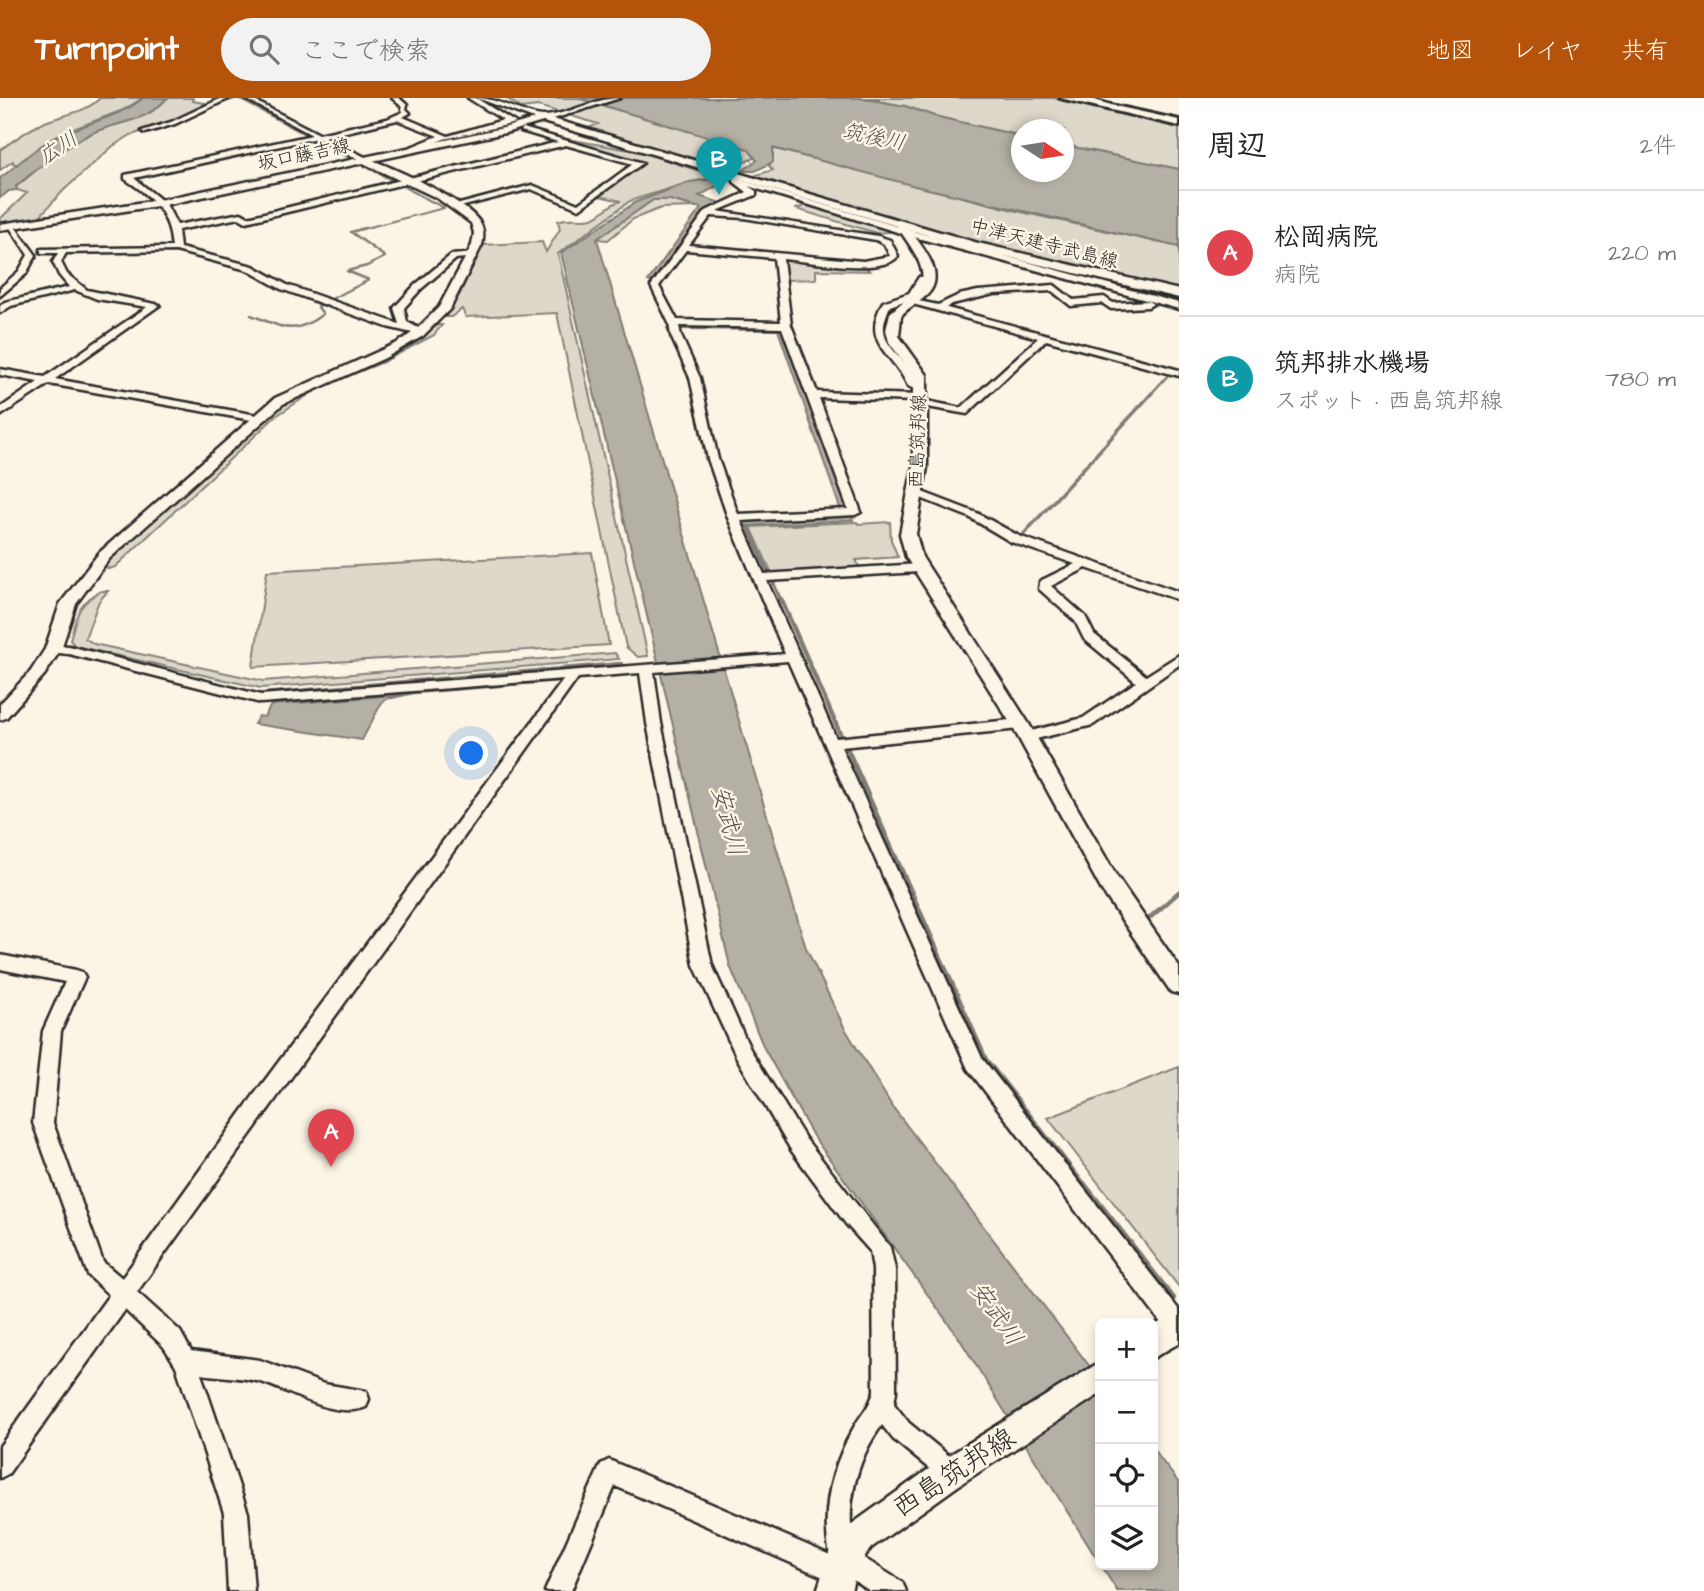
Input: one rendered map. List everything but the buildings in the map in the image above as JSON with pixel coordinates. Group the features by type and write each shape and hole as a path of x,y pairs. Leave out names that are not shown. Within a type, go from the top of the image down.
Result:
{"main road":[{"path":"481,98 903,228 922,254 930,278"},
{"name":"坂口藤吉線","path":"7,226 164,202 364,160 547,120 616,98"},
{"path":"1065,98 1179,123"},
{"name":"中津天建寺武島線","path":"903,228 1179,294"},
{"name":"西島筑邦線","path":"930,278 929,287 897,310 893,317 892,335 917,365 920,375 920,467 908,534 909,544 919,568 951,612 1024,730 1110,883 1179,985"},
{"path":"1158,1340 1179,1327"},
{"name":"西島筑邦線","path":"838,1574 860,1537 951,1472 1095,1380"}],"street":[{"path":"145,131 227,98"},
{"path":"0,714 37,674 53,649 68,604 104,556 257,418 298,389 396,347 421,332 448,304 472,255 479,234 476,223 456,206 314,138 248,98"},
{"path":"176,249 174,228 164,202 128,177 397,118 407,113 402,108 404,105 395,98"},
{"path":"471,98 512,125 629,148 641,147"},
{"path":"1082,98 1127,112"},
{"path":"456,206 532,187 579,207 639,163 512,125 458,99"},
{"path":"397,118 443,137"},
{"path":"418,148 415,147 443,137 512,125"},
{"path":"174,228 241,215 246,220 568,142"},
{"path":"721,170 753,193 724,204 709,214 656,284 695,378 713,459 734,517 793,657 975,1063 1179,1327"},
{"path":"737,180 1179,306"},
{"path":"683,247 869,264 891,260 894,256 887,242 878,239 744,216 709,214"},
{"path":"7,226 23,240 32,255 23,272"},
{"path":"23,240 44,251 176,249 250,268 284,287 338,304 390,325 421,332"},
{"path":"0,413 155,305 89,294 74,288 60,272 57,262 64,250"},
{"path":"0,293 35,263 44,251"},
{"path":"421,332 403,323 399,308 418,287 454,257 472,255"},
{"path":"734,517 855,512 786,325 778,256"},
{"path":"920,396 912,384 912,376 888,355 882,344 879,327 886,304 912,295 922,279 930,278"},
{"path":"0,310 8,303 74,288"},
{"path":"938,309 948,301 977,294 1055,288 1071,303 1104,300 1111,306 1162,302"},
{"path":"912,301 1179,373"},
{"path":"674,323 786,325"},
{"path":"813,395 920,396 963,412 1044,337"},
{"path":"0,372 257,418"},
{"path":"917,493 973,515 1015,538 1179,596"},
{"path":"1084,564 1044,584 1045,589 1080,619 1089,636 1145,682"},
{"path":"760,578 919,568"},
{"path":"53,649 69,650 261,699 793,657"},
{"path":"832,743 1024,730 1088,722 1179,659"},
{"path":"649,667 654,723 703,964 743,1053 798,1144 853,1217 880,1247 884,1269 885,1391 882,1407 867,1422 846,1470 838,1527 838,1574"},
{"path":"0,1466 261,1101 570,682 572,673"},
{"path":"0,962 76,977 52,1031 43,1123 95,1268 172,1339 185,1361 236,1513 241,1591"},
{"path":"185,1361 260,1371 324,1395 358,1399"},
{"path":"882,1407 901,1431 951,1472"},
{"path":"558,1591 609,1472 838,1574 893,1591"}],"shaded area":[{"path":"100,98 143,98 123,110 58,135 19,164 14,164 13,161 0,170 0,150 37,126 81,110"},
{"path":"167,98 193,98 192,101 210,104 170,123 131,135 113,146 64,190 40,216 85,213 0,224 0,219 27,193 17,190 16,187 51,159 98,130 140,117"},
{"path":"506,98 578,98 748,149 757,157 724,170 586,129 598,124 538,106 521,108"},
{"path":"860,98 1053,98 1179,127 1179,169 1074,147 1074,119 1011,119 1011,134 934,116 905,106"},
{"path":"556,137 641,152 718,177 690,182 630,201 558,254 648,656 638,657 626,647 557,313 466,317 462,309 451,317 445,317 460,294 482,245 542,242 546,252 560,229 558,221 592,218 621,201 599,196 644,163"},
{"path":"771,148 1021,212 1179,247 1179,290 976,244 750,177 773,170 769,166 773,162"},
{"path":"653,200 670,200 696,207 661,208 633,219 608,240 597,239"},
{"path":"795,201 898,231 876,233 796,209 804,206"},
{"path":"781,260 865,267 870,271 816,270 816,279 784,280"},
{"path":"442,325 434,335 383,362 319,388 276,416 115,567 108,569 105,565 267,415 301,392 423,336"},
{"path":"890,522 891,540 898,557 856,560 860,568 772,574 751,527"},
{"path":"592,553 609,645 253,667 267,571"},
{"path":"101,591 108,591 99,601 85,638 94,644 263,681 615,653 619,659 261,688 75,646 70,640 79,611"},
{"path":"1179,1067 1179,1287 1048,1118"}],"water":[{"name":"広川","path":"143,98 167,98 150,113 98,130 78,140 16,186 17,190 9,191 0,198 0,178 42,145 59,135 122,111"},
{"name":"筑後川","path":"578,98 860,98 905,106 934,116 1011,134 1011,182 1074,182 1074,147 1179,169 1179,247 915,186 773,148 773,162 755,171 742,171 757,160 748,149"},
{"name":"安武川","path":"722,178 728,180 699,196 721,203 706,210 653,282 648,281 701,208 670,200 653,200 597,239 806,948 844,1027 892,1106 1095,1373 1095,1556 959,1338 813,1136 764,1048 730,966 561,253 636,202 690,182"},
{"path":"679,326 783,327 848,508 840,508 778,330 679,329"},
{"path":"851,515 853,520 745,526 744,520"},
{"path":"391,697 382,702 362,740 254,724 259,716 264,717 271,705"},
{"path":"1158,1456 1179,1483 1179,1591 1117,1591 1104,1570 1158,1570"}],"waterway":[{"path":"212,99 223,103 237,98 352,159"},
{"path":"358,230 444,208 361,164"},
{"path":"358,230 365,228"},
{"path":"251,315 288,328 304,326 323,314 318,307 320,305 369,280 347,271 367,266 385,257 351,232 358,230"},
{"path":"667,328 690,378 693,395"},
{"path":"1150,395 1170,373"},
{"path":"693,393 706,459"},
{"path":"1022,536 1152,393"},
{"path":"748,526 769,574"},
{"path":"773,582 781,601"},
{"path":"781,599 842,738"},
{"path":"263,694 621,664"},
{"path":"391,697 413,692 559,680"},
{"path":"847,748 897,860"},
{"path":"896,858 986,1060 1084,1185"},
{"path":"1145,922 1179,892"},
{"path":"1083,1183 1173,1298"}],"tunnel":[{"path":"517,124 528,128"}],"place":[{"name":"筑邦排水機場","path":"719,195"},
{"name":"松岡病院","path":"331,1167"}]}
